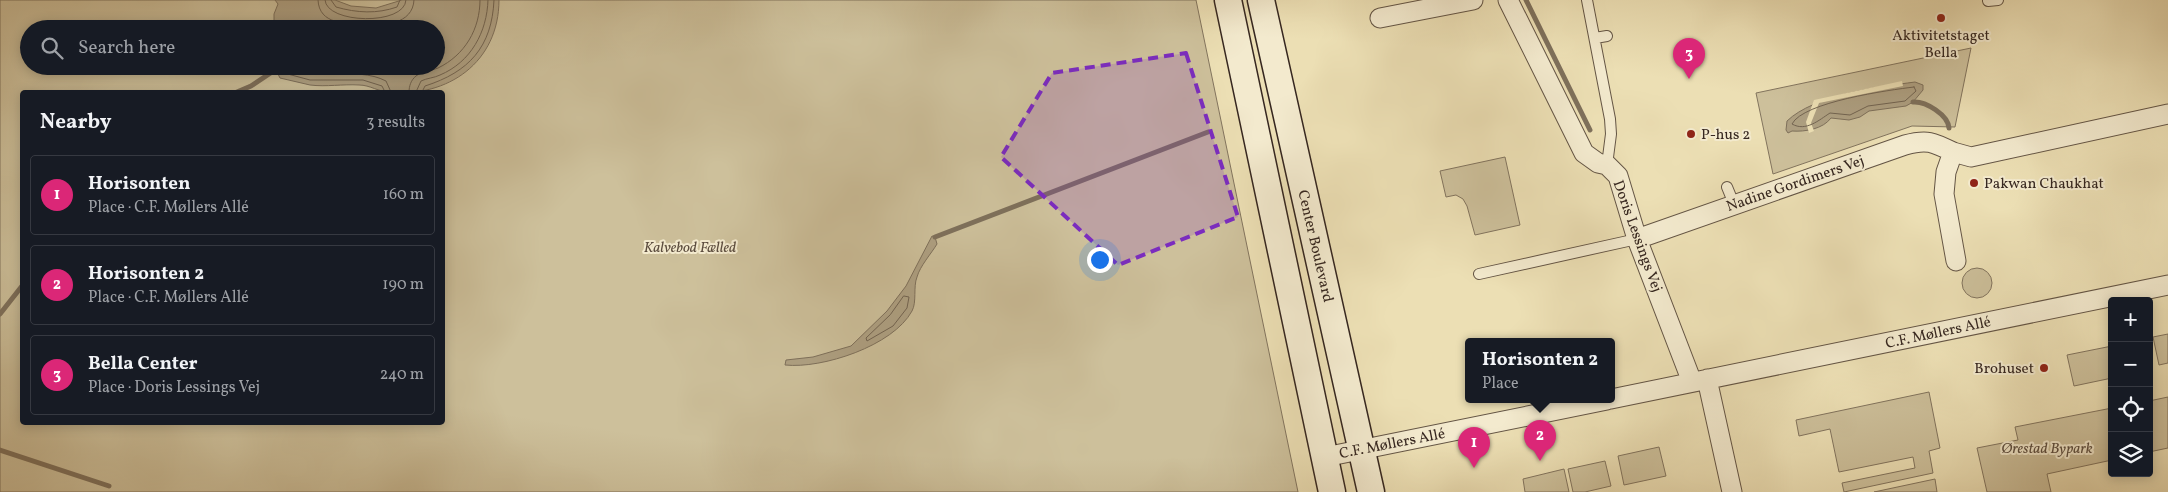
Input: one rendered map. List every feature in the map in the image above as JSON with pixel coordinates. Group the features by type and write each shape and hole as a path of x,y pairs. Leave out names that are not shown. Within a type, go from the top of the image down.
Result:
{"street":[{"path":"1228,0 1332,492"},
{"name":"Center Boulevard","path":"1261,0 1370,492"},
{"path":"1380,18 1473,0"},
{"name":"Doris Lessings Vej","path":"1508,0 1584,153 1598,163 1607,165 1618,176 1637,239 1700,381"},
{"name":"Nadine Gordimers Vej","path":"1637,239 1730,196 1915,142 1934,142 1953,152 1971,157 2168,114"},
{"path":"1953,152 1946,172 1944,194 1956,260"},
{"name":"C.F. Møllers Allé","path":"1615,398 2168,285"},
{"path":"1700,381 1732,492"},
{"name":"C.F. Møllers Allé","path":"1325,457 1592,403"}],"lane":[{"path":"1587,0 1611,134 1607,165"},
{"path":"1595,38 1607,36"},
{"path":"1479,274 1637,239"}],"highlighted area":[{"path":"1186,53 1238,217 1118,265 1001,157 1052,73"}],"green space":[{"name":"Kalvebod Fælled","path":"0,0 1196,0 1298,492 0,492"},
{"path":"1971,48 1955,127 1912,126 1773,174 1756,93"},
{"path":"1505,157 1520,225 1475,235 1467,206 1463,199 1456,195 1446,197 1440,171"},
{"path":"1977,268 1988,272 1992,283 1988,294 1977,298 1966,294 1962,283 1966,272"},
{"path":"2168,334 2168,363 2159,365 2153,337"},
{"path":"2108,347 2108,379 2074,386 2067,355"},
{"path":"1929,392 1940,448 1929,451 1933,473 1844,492 1842,483 1915,468 1913,457 1839,472 1830,429 1799,436 1796,420"},
{"path":"2168,397 2168,448 2153,451 2153,432 2153,400"},
{"name":"Ørestad Bypark","path":"2108,409 2108,461 2047,474 2051,492 1987,492 1977,448 2018,440 2015,427"},
{"path":"1659,447 1666,476 1624,485 1618,456"},
{"path":"1605,461 1611,486 1585,492 1573,492 1568,469"},
{"path":"1564,469 1569,492 1525,492 1523,479"},
{"path":"1935,479 1937,492 1874,492"}],"water":[{"path":"275,0 335,0 351,6 376,8 402,0 499,0 497,22 490,41 480,58 466,72 450,82 424,90 379,90 359,85 310,85 280,78 278,75 445,75 445,20 274,20 278,4"},
{"path":"1915,82 1923,85 1923,90 1913,102 1906,106 1869,111 1860,117 1849,120 1831,118 1823,125 1808,130 1788,133 1786,130 1787,121 1813,105 1847,94"},
{"path":"932,236 935,237 937,244 918,273 912,311 903,324 873,345 855,353 818,363 785,365 786,360 813,357 851,346 887,311 906,286"}],"pier":[{"path":"1902,81 1903,86 1819,103 1811,123 1814,131 1809,133 1806,122 1814,100"}],"waterway":[{"path":"1526,0 1590,130"},
{"path":"242,90 268,75"},
{"path":"1913,102 1930,106 1936,110 1945,118 1949,128"},
{"path":"935,237 1208,132"},
{"path":"0,314 20,289"},
{"path":"0,450 109,486"}],"place":[{"name":"Aktivitetstaget Bella","path":"1941,18"},
{"name":"Bella Center","path":"1689,79"},
{"name":"P-hus 2","path":"1691,134"},
{"name":"Pakwan Chaukhat","path":"1974,183"},
{"name":"Brohuset","path":"2044,368"},
{"name":"Horisonten 2","path":"1540,461"},
{"name":"Horisonten","path":"1474,468"}]}
